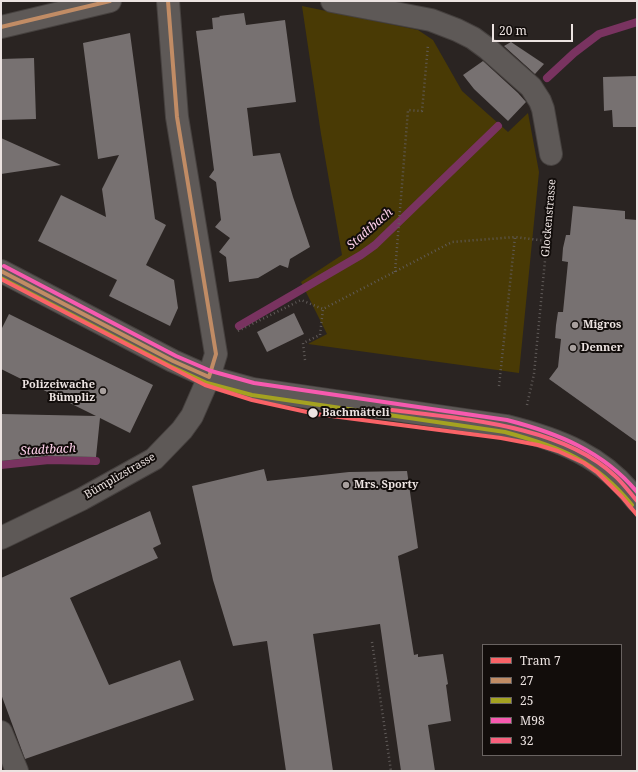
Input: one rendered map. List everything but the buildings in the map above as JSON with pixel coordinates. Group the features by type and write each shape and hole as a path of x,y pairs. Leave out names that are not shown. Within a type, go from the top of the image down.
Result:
{"street":[{"path":"1,27 110,1"},
{"name":"Bümplizstrasse","path":"1,538 82,499 154,459 182,430 192,416 209,377 216,354 177,117 168,1"},
{"path":"332,1 430,20 457,30 473,38 488,49 531,87 543,109 551,154"},
{"path":"1,271 173,361 209,377 254,389 498,425 520,430 555,441 587,455 611,473 637,501"},
{"path":"1,732 17,771"}],"path":[{"path":"394,272 399,231 408,110 422,111 430,20"},
{"name":"Glockenstrasse","path":"520,430 534,374 554,181 551,154"},
{"path":"234,333 301,300 323,309 452,242 515,237 548,241"},
{"path":"499,386 515,237"},
{"path":"305,360 304,343 320,335 323,309"},
{"path":"372,642 391,771"}],"shaded area":[{"path":"302,6 418,30 433,40 462,91 508,132 528,113 539,172 519,373 308,344 327,334 301,282 342,255 321,134"}],"waterway":[{"name":"Stadtbach","path":"547,78 574,53 599,34 637,22"},
{"name":"Stadtbach","path":"239,326 361,255 375,245 498,126"},
{"name":"Stadtbach","path":"1,465 49,460 96,461"}],"tram line":[{"name":"7","path":"1,279 205,385 252,400 316,414 501,438 538,445 558,451 584,463 597,472 622,497 637,515"}],"transit line":[{"name":"27","path":"1,27 110,1"},
{"name":"27","path":"1,271 173,361 209,377 216,354 177,117 168,1"},
{"name":"M98","path":"4,266 176,356 211,371 254,383 507,420 526,425 561,438 594,455 609,465 637,492"},
{"name":"25","path":"1,278 170,366 207,383 252,395 505,432 543,443 575,457 604,477 632,505"},
{"name":"32","path":"392,410 479,421 510,427 567,445 593,459 615,476 637,501"}],"place":[{"name":"Migros","path":"575,325"},
{"name":"Denner","path":"573,348"},
{"name":"Polizeiwache Bümpliz","path":"103,391"},
{"name":"Bachmätteli","path":"313,413"},
{"name":"Mrs. Sporty","path":"346,485"}]}
